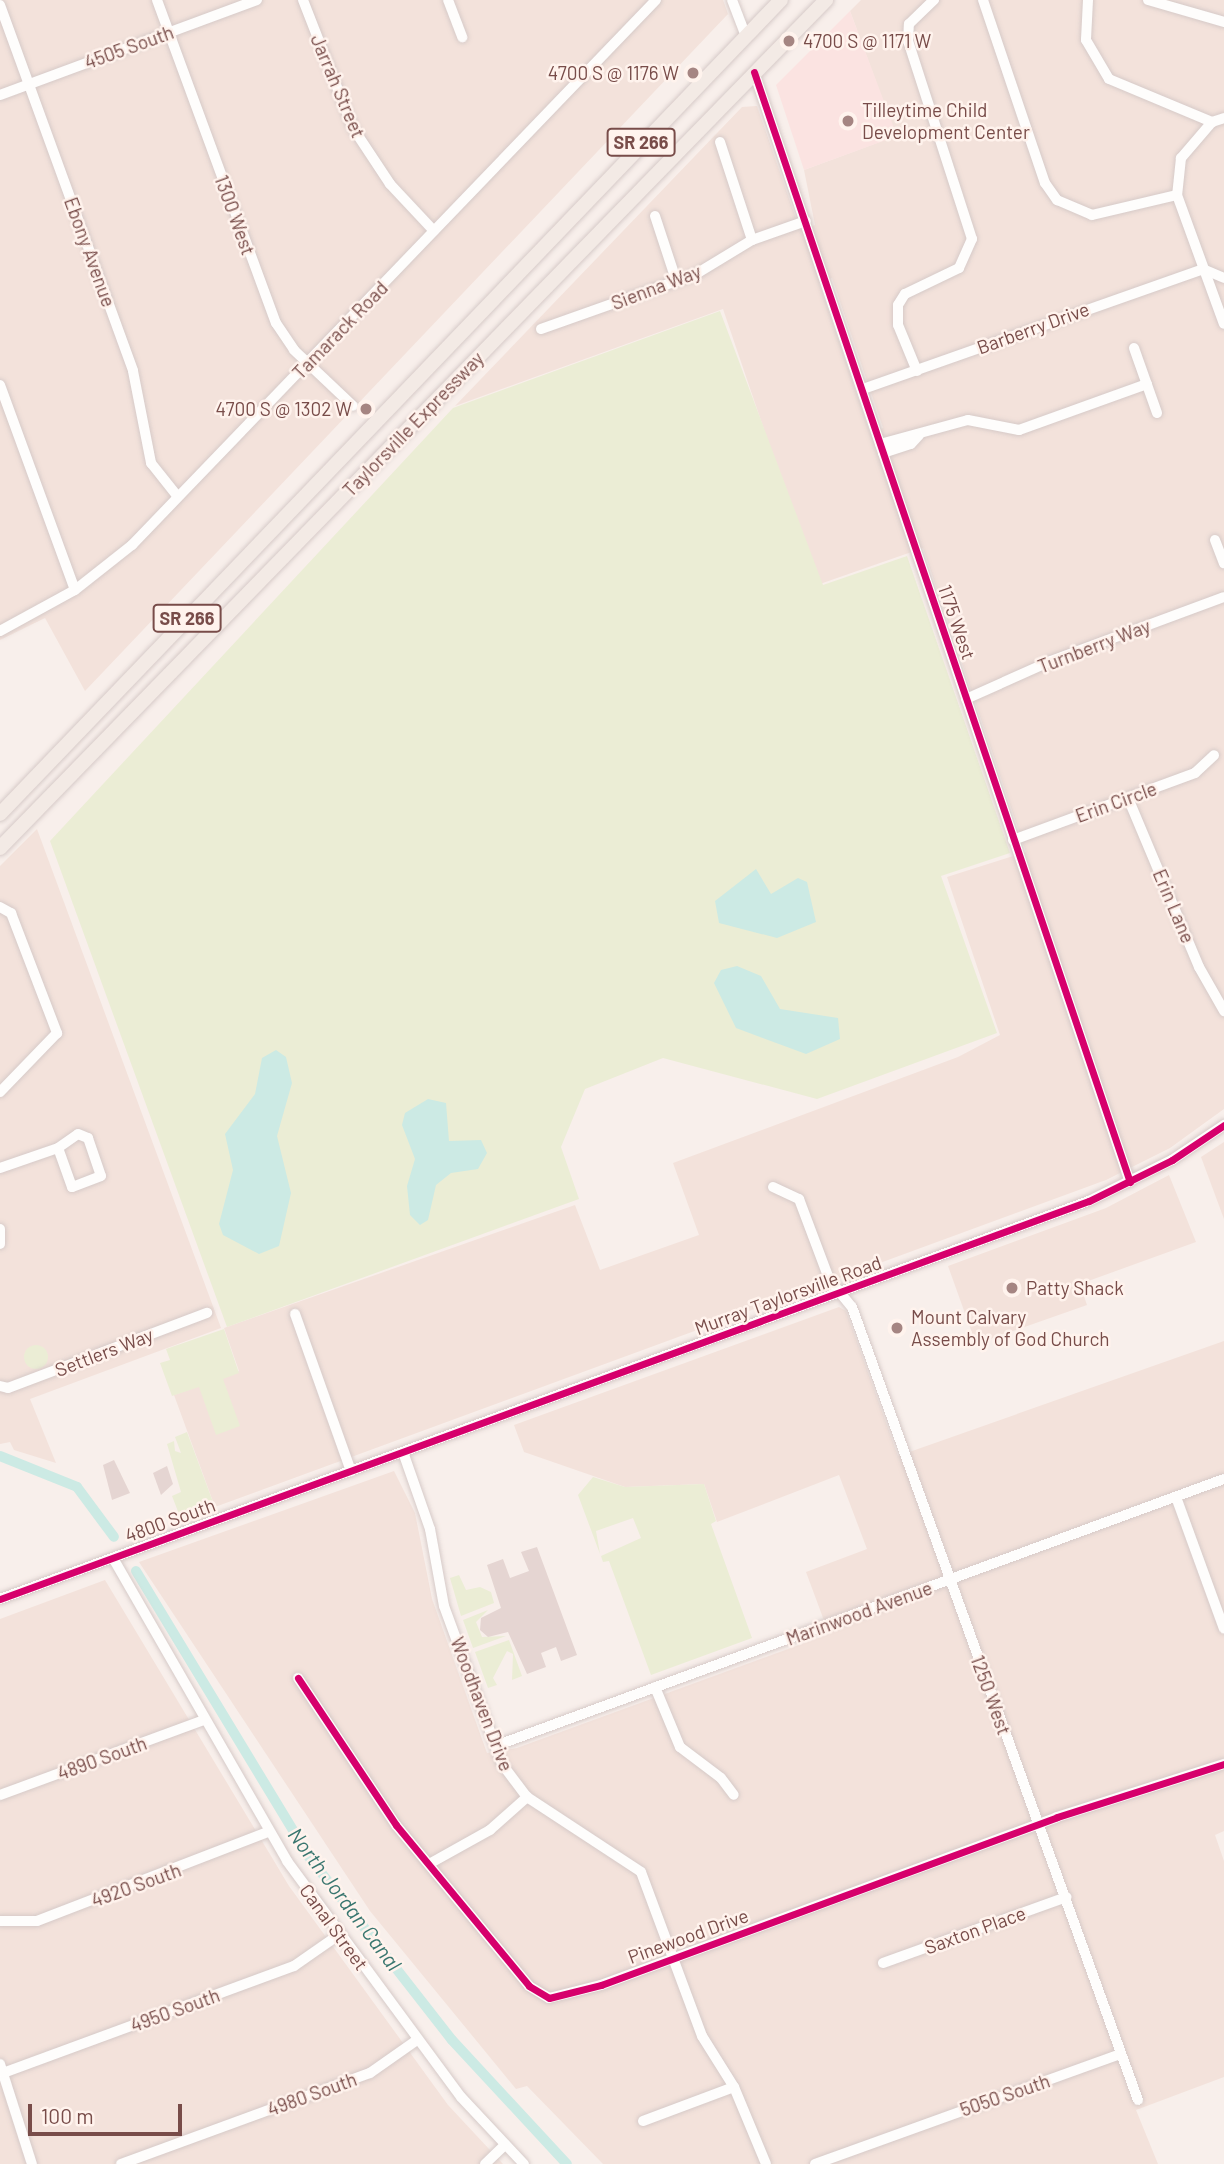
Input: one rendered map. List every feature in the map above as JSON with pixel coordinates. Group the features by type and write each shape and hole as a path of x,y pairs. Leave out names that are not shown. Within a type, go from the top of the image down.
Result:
{"main road":[{"name":"Taylorsville Expressway","path":"0,814 536,249 781,0"},
{"name":"Taylorsville Expressway","path":"0,848 826,0"}],"street":[{"name":"1300 West","path":"157,0 268,306 284,337 353,406"},
{"name":"4505 South","path":"0,95 257,0"},
{"name":"Jarrah Street","path":"303,0 353,128 390,184 434,231"},
{"path":"448,0 462,37"},
{"name":"Tamarack Road","path":"0,631 75,590 132,545 656,0"},
{"path":"732,0 746,36"},
{"path":"917,371 898,326 898,304 910,292 959,268 972,239 908,41 909,24 934,0"},
{"path":"983,0 1045,183 1057,200 1092,215 1177,195"},
{"path":"1088,0 1086,40 1109,79 1212,122"},
{"path":"1148,0 1224,22"},
{"name":"Ebony Avenue","path":"0,5 133,371 151,463 178,497"},
{"name":"1175 West","path":"754,72 1130,1182"},
{"path":"1224,118 1212,122 1189,142 1181,158 1177,195 1224,324"},
{"path":"720,142 752,240"},
{"path":"655,216 676,280"},
{"name":"Sienna Way","path":"541,329 676,280 752,240 806,221"},
{"path":"1203,269 1224,278"},
{"name":"Barberry Drive","path":"863,390 1203,269"},
{"path":"1134,348 1157,413"},
{"path":"882,448 968,420 1019,430 1147,384"},
{"path":"0,385 75,590"},
{"path":"1215,540 1224,562"},
{"name":"Turnberry Way","path":"966,699 1051,661 1224,597"},
{"name":"Erin Circle","path":"1013,840 1195,773 1213,755"},
{"name":"Erin Lane","path":"1128,798 1199,967 1224,1011"},
{"path":"0,1091 57,1033 16,923 2,906"},
{"name":"Murray Taylorsville Road","path":"351,1471 1130,1182 1224,1125"},
{"path":"0,1168 58,1148 78,1134 88,1138 102,1176 72,1187 58,1148"},
{"name":"1250 West","path":"773,1186 799,1199 839,1292 852,1307 1138,2100"},
{"path":"0,1229 0,1244"},
{"name":"Settlers Way","path":"0,1386 8,1388 207,1312"},
{"path":"295,1314 351,1471"},
{"name":"Woodhaven Drive","path":"403,1452 430,1529 440,1595 495,1746 512,1780 527,1797 637,1867 702,2036 734,2087 766,2164"},
{"name":"4800 South","path":"0,1599 351,1471"},
{"name":"Marinwood Avenue","path":"495,1746 1224,1479"},
{"path":"1176,1497 1221,1613 1224,1629"},
{"name":"Canal Street","path":"113,1558 268,1832 417,2040 505,2146 524,2164"},
{"name":"Pinewood Drive","path":"298,1678 391,1819 528,1986 543,1997 570,1995 1039,1824 1224,1764"},
{"path":"656,1687 680,1747 734,1795"},
{"name":"4890 South","path":"0,1795 204,1720"},
{"path":"429,1864 498,1825 527,1797"},
{"name":"4920 South","path":"0,1921 37,1921 268,1832"},
{"name":"Saxton Place","path":"883,1963 1066,1897"},
{"name":"4950 South","path":"2,2068 293,1966 340,1934"},
{"name":"4980 South","path":"121,2164 370,2073 417,2040"},
{"name":"5050 South","path":"815,2164 1121,2054"},
{"path":"2,2068 32,2164"},
{"path":"643,2120 734,2087"},
{"path":"485,2164 505,2146"}],"shaded area":[{"path":"0,0 723,0 728,14 85,691 45,618 0,640"},
{"path":"861,0 1224,0 1224,1109 1170,1148 1106,1180 215,1507 174,1395 239,1371 224,1328 575,1205 600,1270 699,1235 673,1163 958,1057 1000,1035 947,877 1026,852 923,548 817,585 723,309 455,406 742,107 757,106 800,230 815,225 804,170 896,136 850,11","holes":["832,278 883,428 870,433 819,283"]},
{"path":"850,11 897,136 804,170 776,85"},
{"path":"37,829 221,1328 30,1399 56,1463 14,1450 10,1442 0,1444 0,866"},
{"path":"1224,1142 1224,1219 1201,1157"},
{"path":"1169,1175 1196,1242 1080,1284 1087,1305 976,1344 948,1266 1106,1208"},
{"path":"839,1307 846,1311 898,1456 1224,1341 1224,1831 1215,1835 1224,1861 1224,2077 1136,2110 1158,2164 603,2164 527,2086 516,2089 370,1911 139,1562 394,1471 415,1513 432,1599 487,1753 517,1748 829,1634 806,1572 867,1549 839,1475 717,1522 704,1484 625,1487 524,1452 514,1425"},
{"path":"105,1580 289,1886 448,2105 503,2164 0,2164 0,1619"}],"green space":[{"path":"720,311 823,585 907,556 1010,853 941,876 997,1033 817,1099 663,1058 585,1089 561,1147 579,1199 227,1327 50,841 453,408"},
{"path":"224,1329 239,1373 223,1379 240,1426 216,1435 199,1387 172,1396 160,1363 170,1360 166,1349"},
{"path":"36,1345 45,1348 48,1357 45,1366 36,1369 27,1366 24,1357 27,1348"},
{"path":"187,1432 213,1502 179,1514 172,1496 181,1492 167,1444 174,1441 175,1451 181,1453 175,1437"},
{"path":"593,1477 625,1487 704,1484 716,1521 711,1524 752,1638 651,1675 609,1561 603,1562 601,1556 641,1538 633,1518 596,1531 600,1554 578,1495"},
{"path":"459,1575 466,1590 480,1587 491,1592 494,1603 461,1616 450,1578"},
{"path":"488,1610 476,1622 482,1637 506,1636 473,1648 463,1620"},
{"path":"509,1640 522,1676 512,1680 513,1654 507,1651 493,1678 497,1685 488,1688 475,1652"}],"water":[{"path":"756,869 771,894 798,878 807,882 816,922 777,938 719,923 715,901"},
{"path":"737,966 761,976 780,1009 838,1018 840,1039 806,1054 736,1028 714,983 721,970"},
{"path":"276,1050 286,1057 292,1083 277,1136 291,1193 279,1246 259,1254 223,1235 219,1224 233,1170 225,1134 255,1094 262,1058"},
{"path":"428,1099 446,1103 449,1141 481,1140 487,1153 478,1169 451,1173 436,1185 428,1220 420,1225 410,1215 407,1186 415,1159 402,1125 405,1113"}],"building":[{"path":"114,1460 130,1493 112,1500 103,1465"},
{"path":"167,1466 173,1484 161,1495 153,1473"},
{"path":"537,1547 577,1655 561,1661 556,1647 541,1653 546,1667 527,1674 508,1632 488,1637 480,1630 481,1618 501,1608 487,1565 503,1559 510,1578 529,1571 521,1552"}],"waterway":[{"name":"North Jordan Canal","path":"0,1456 77,1487 114,1537"},
{"name":"North Jordan Canal","path":"136,1571 309,1857 452,2040 567,2164"}],"cycle path":[{"path":"754,72 1130,1182"},
{"path":"0,1599 1089,1201 1172,1160 1224,1125"},
{"path":"298,1678 396,1825 529,1986 549,1998 601,1985 1057,1817 1224,1764"}],"place":[{"name":"4700 S @ 1171 W","path":"789,41"},
{"name":"4700 S @ 1176 W","path":"693,73"},
{"name":"Tilleytime Child Development Center","path":"848,121"},
{"name":"4700 S @ 1302 W","path":"366,409"},
{"name":"Patty Shack","path":"1012,1288"},
{"name":"Mount Calvary Assembly of God Church","path":"897,1328"}]}
